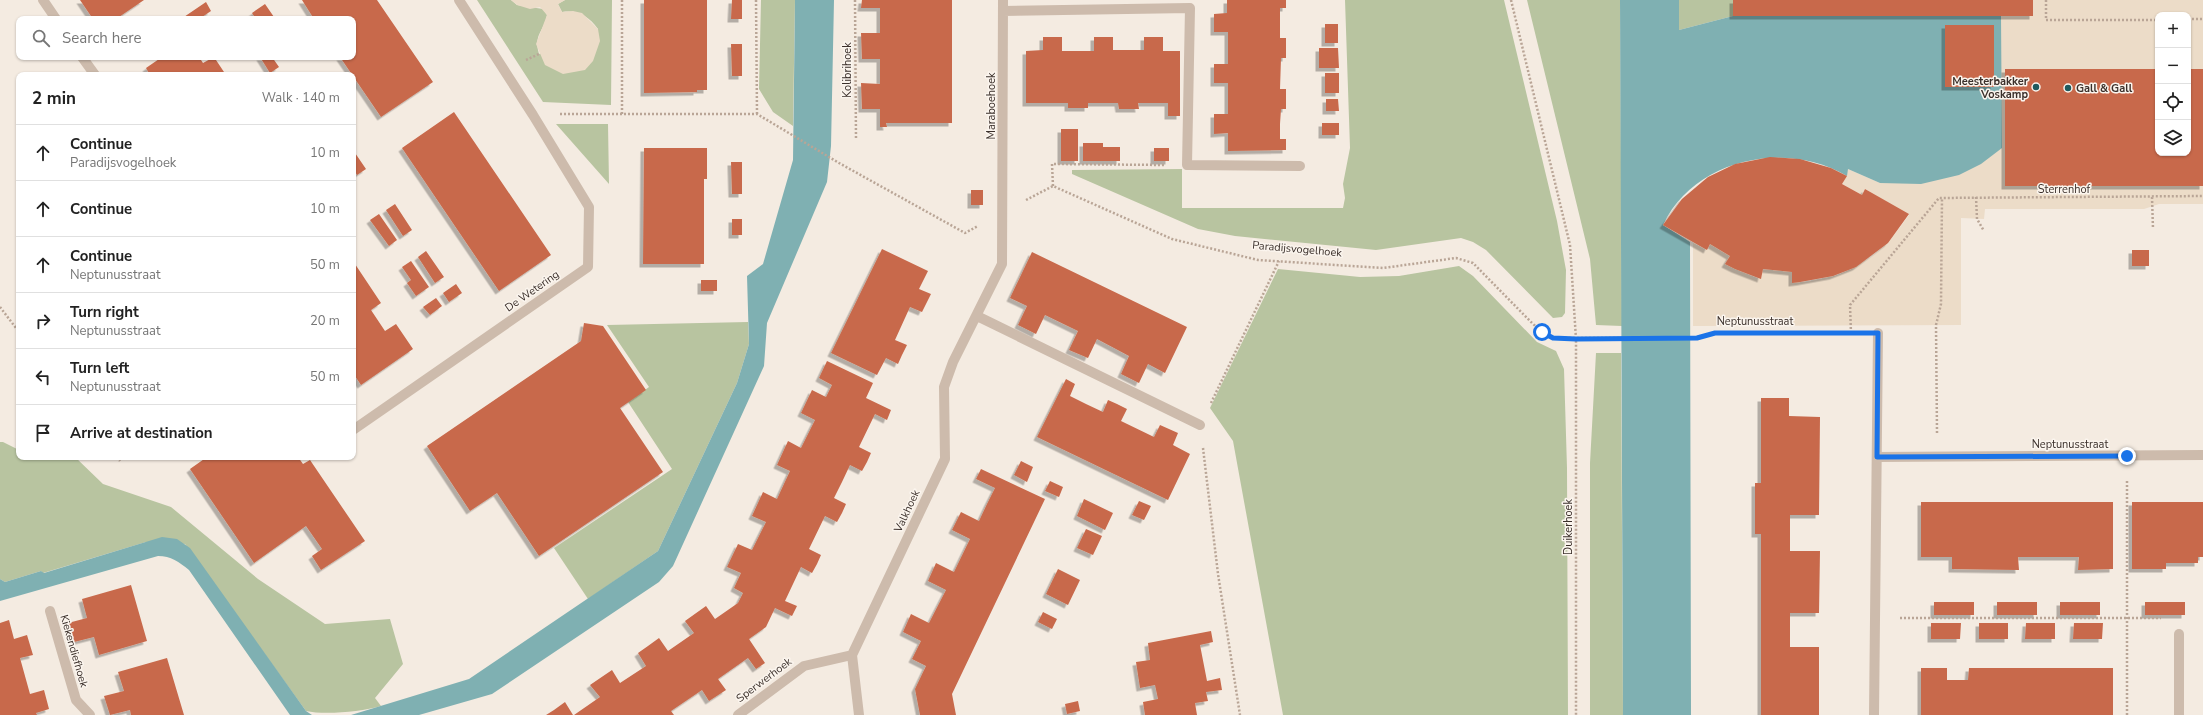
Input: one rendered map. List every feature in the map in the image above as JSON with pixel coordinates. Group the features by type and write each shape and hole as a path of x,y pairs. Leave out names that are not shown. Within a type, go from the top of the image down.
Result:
{"street":[{"path":"43,0 54,16"},
{"name":"De Wetering","path":"356,428 588,267 589,206 533,115 459,0"},
{"name":"Maraboehoek","path":"1003,0 1003,212"},
{"path":"1003,11 1190,8 1187,165 1300,166"},
{"path":"84,60 93,72"},
{"name":"Valkhoek","path":"852,655 945,459 944,387 953,362 1002,264 1003,212"},
{"path":"977,316 1200,425"},
{"path":"1874,715 1878,333"},
{"name":"Neptunusstraat","path":"1877,457 2203,455"},
{"name":"Kiekendiefhoek","path":"50,611 76,700 90,715"},
{"path":"2179,634 2179,715"},
{"path":"852,655 859,715"},
{"name":"Sperwerhoek","path":"738,715 804,666 852,655"}],"path":[{"path":"622,0 622,114"},
{"path":"756,0 757,114"},
{"name":"Kolibrihoek","path":"855,0 856,140"},
{"name":"Duikerhoek","path":"1511,0 1570,245 1576,339 1576,715"},
{"path":"2046,0 2046,20 2155,20"},
{"path":"2191,20 2203,19"},
{"path":"533,115 757,114 839,163 965,233 1053,186 1052,164 1187,165"},
{"name":"Paradijsvogelhoek","path":"1053,186 1172,238 1258,260 1383,268 1456,258 1466,260 1474,263 1542,332 1553,338 1612,339"},
{"name":"Sterrenhof","path":"1942,198 1960,196 2203,196"},
{"path":"1976,197 1977,218 1984,231"},
{"path":"2152,197 2153,229"},
{"path":"1851,333 1850,305 1939,198 1942,198 1941,304 1936,325 1937,457"},
{"path":"1240,715 1218,574 1200,425 1279,261"},
{"path":"0,308 16,328"},
{"name":"Neptunusstraat","path":"1612,339 1697,338 1715,333 1878,333"},
{"path":"2127,456 2127,715"},
{"path":"1875,618 2164,618"}],"green space":[{"path":"477,0 511,0 517,5 543,9 547,15 546,21 538,37 537,47 539,54 598,29 587,17 583,15 573,12 562,12 558,4 565,0 612,0 611,105 543,102"},
{"path":"761,0 795,0 793,126 773,112 759,89"},
{"path":"1345,0 1504,0 1557,221 1566,270 1565,313 1562,317 1553,318 1486,250 1473,242 1461,238 1376,250 1235,236 1198,229 1072,174 1072,170 1182,169 1182,208 1343,208 1345,198 1343,184 1350,148"},
{"path":"1527,0 1620,0 1622,326 1596,325 1590,259"},
{"path":"1679,0 1733,0 1733,16 1679,30"},
{"path":"556,124 608,124 609,184"},
{"path":"1459,266 1473,276 1537,342 1556,351 1564,369 1567,468 1568,715 1283,715 1233,441 1210,408 1278,269 1360,277 1399,276"},
{"path":"748,322 749,344 737,383 658,551 588,599 554,548 672,469 628,402 649,387 607,325"},
{"path":"1596,353 1621,353 1623,715 1590,715 1590,463"},
{"path":"0,442 3,442 16,448 16,460 78,460 103,484 171,507 258,579 325,624 390,619 403,664 375,698 381,706 343,712 322,713 306,711 185,544 146,542 43,573 41,571 5,582 0,579"}],"shaded area":[{"path":"511,0 565,0 558,4 562,12 573,11 582,13 598,29 600,41 593,61 585,70 563,74 545,65 536,44 547,15 540,7 530,9 517,5"},
{"path":"2033,0 2203,0 2203,69 2191,69 2191,12 2155,12 2155,69 2005,69 2005,186 2203,186 2203,204 2159,204 2144,209 1985,209 1984,219 1961,218 1961,325 1693,326 1693,243 1707,250 1710,244 1730,256 1726,264 1757,278 1761,278 1763,269 1792,272 1792,282 1806,282 1838,275 1871,257 1888,243 1909,215 1865,189 1862,195 1842,184 1848,169 1880,183 2001,16 2033,15"}],"water":[{"path":"795,0 834,0 831,146 827,182 767,323 764,366 673,566 659,582 492,694 419,715 351,715 469,679 658,551 737,383 749,344 747,276 763,264 793,160"},
{"path":"1620,0 1679,0 1679,30 1733,16 2001,16 2002,148 1981,164 1959,175 1921,184 1880,183 1848,169 1847,176 1823,165 1797,159 1770,158 1744,162 1719,171 1697,184 1678,202 1663,225 1690,242 1691,715 1623,715"},
{"path":"162,537 177,539 190,548 306,711 312,715 290,715 189,570 171,558 158,556 0,601 0,579 5,582 41,571 44,573"}],"building":[{"path":"80,0 144,0 120,16 91,16"},
{"path":"302,0 377,0 433,82 381,117 356,80 356,72 350,72 342,60 356,60 356,16 312,16"},
{"path":"644,0 707,0 707,90 697,90 697,92 644,93"},
{"path":"732,0 742,0 742,19 731,19"},
{"path":"862,0 952,0 952,123 886,123 887,127 880,127 880,109 862,109 861,83 880,84 880,59 862,59 861,33 880,33 880,8 861,8"},
{"path":"1227,0 1286,0 1286,8 1280,8 1280,38 1286,38 1286,58 1281,58 1280,89 1286,89 1286,109 1281,109 1280,139 1286,139 1286,150 1228,151 1228,133 1214,134 1214,114 1228,114 1228,83 1214,83 1214,64 1228,64 1228,32 1214,32 1214,14 1227,13"},
{"path":"1733,0 2033,0 2033,16 1733,16"},
{"path":"206,2 211,11 204,16 185,16"},
{"path":"265,4 273,16 254,16 252,13"},
{"path":"1325,24 1338,24 1338,43 1325,43"},
{"path":"1945,25 1994,25 1994,87 1945,87"},
{"path":"1043,37 1062,37 1062,51 1094,51 1094,37 1113,37 1113,50 1144,50 1144,37 1163,37 1163,51 1180,51 1180,116 1168,116 1168,103 1138,103 1139,109 1119,109 1118,103 1088,103 1088,108 1068,108 1068,103 1026,103 1026,51 1043,50"},
{"path":"731,44 742,44 742,76 732,76"},
{"path":"1319,48 1338,48 1339,68 1319,68"},
{"path":"158,60 201,60 203,63 208,60 216,60 224,72 148,72 146,68"},
{"path":"262,60 274,60 279,67 269,72"},
{"path":"2005,69 2155,69 2155,156 2191,156 2191,69 2203,69 2203,186 2005,186"},
{"path":"1325,73 1339,73 1339,93 1325,93"},
{"path":"1326,99 1338,99 1339,111 1326,111"},
{"path":"454,112 551,255 499,291 402,148"},
{"path":"1322,123 1339,123 1339,135 1322,135"},
{"path":"1061,129 1078,129 1078,161 1061,161"},
{"path":"1083,143 1103,143 1103,147 1120,147 1120,161 1083,161"},
{"path":"644,148 707,148 707,179 704,179 704,264 643,264"},
{"path":"1154,148 1169,148 1169,161 1154,161"},
{"path":"356,154 366,169 357,175 356,173"},
{"path":"1770,157 1800,159 1831,168 1847,176 1842,184 1862,195 1865,189 1909,214 1888,243 1856,267 1833,276 1792,283 1792,272 1763,269 1761,279 1735,269 1725,264 1730,256 1710,244 1707,250 1663,225 1682,199 1708,177 1735,164"},
{"path":"731,162 742,162 742,194 732,194"},
{"path":"971,190 983,190 983,205 971,205"},
{"path":"395,204 412,230 403,236 386,210"},
{"path":"379,214 397,240 389,246 370,220"},
{"path":"732,219 742,219 742,235 732,235"},
{"path":"882,249 928,271 919,289 931,294 922,312 910,307 895,340 907,345 898,364 886,358 877,375 831,353"},
{"path":"2132,250 2149,250 2149,266 2132,266"},
{"path":"426,251 444,277 435,283 418,257"},
{"path":"1032,252 1187,327 1165,373 1148,364 1139,383 1121,374 1129,356 1097,339 1088,358 1069,350 1078,331 1045,315 1036,334 1018,325 1027,306 1010,298"},
{"path":"411,261 429,287 416,296 407,283 411,280 402,267"},
{"path":"356,266 381,303 371,310 385,331 396,324 413,349 361,385 356,378"},
{"path":"701,280 717,280 717,291 701,291"},
{"path":"456,284 462,293 449,302 443,293"},
{"path":"436,298 442,306 430,315 423,307"},
{"path":"584,323 603,326 646,390 620,408 663,472 539,556 497,493 470,511 427,446 581,341"},
{"path":"827,361 873,383 866,398 891,410 887,420 875,414 859,447 871,453 867,462 862,471 850,465 834,498 846,504 842,513 837,522 825,516 809,549 821,555 812,573 801,567 785,601 797,606 792,616 775,608 766,627 749,639 765,663 756,669 748,658 718,679 726,690 709,701 702,690 671,711 674,715 574,715 600,697 590,685 612,670 620,683 646,666 638,653 659,638 668,651 694,633 685,621 706,606 715,619 738,603 743,593 734,588 741,573 727,567 738,544 752,550 766,522 752,516 763,492 777,499 790,471 777,465 788,441 801,448 815,420 801,413 812,390 826,397 832,385 819,378"},
{"path":"1066,379 1075,384 1070,396 1103,412 1108,400 1117,404 1127,409 1121,421 1154,437 1160,425 1178,433 1173,445 1190,454 1168,500 1037,437"},
{"path":"1761,398 1789,398 1789,416 1820,417 1819,515 1790,515 1790,551 1820,551 1819,613 1790,613 1790,647 1819,647 1819,715 1761,715 1761,534 1755,534 1755,483 1761,483"},
{"path":"203,460 300,460 303,464 310,460 365,541 321,570 312,556 322,549 306,526 254,563 190,469"},
{"path":"1021,461 1033,467 1027,482 1014,475"},
{"path":"981,469 1045,499 952,694 956,715 920,715 915,689 926,666 912,659 921,641 903,632 911,614 929,623 946,590 928,581 936,563 954,572 970,539 952,530 961,512 979,521 995,488 976,479"},
{"path":"1050,481 1063,487 1059,497 1045,491"},
{"path":"1084,499 1113,513 1105,530 1077,516"},
{"path":"1139,501 1151,506 1144,520 1132,515"},
{"path":"1921,502 2113,502 2113,569 2078,570 2079,557 2018,557 2019,570 1952,569 1952,557 1921,557"},
{"path":"2132,502 2203,502 2203,557 2198,557 2198,563 2166,563 2166,569 2132,569"},
{"path":"1086,529 1102,536 1093,555 1077,548"},
{"path":"1058,569 1080,580 1068,605 1046,594"},
{"path":"131,585 147,641 99,655 94,637 74,642 68,623 87,618 82,599"},
{"path":"1934,602 1974,602 1974,615 1934,615"},
{"path":"1997,602 2037,602 2037,615 1997,615"},
{"path":"2060,602 2100,602 2100,615 2060,615"},
{"path":"2145,602 2185,602 2185,615 2145,615"},
{"path":"1043,612 1057,619 1052,629 1038,622"},
{"path":"9,620 14,639 27,635 33,655 20,658 30,694 44,690 49,709 36,713 37,715 0,715 0,623"},
{"path":"1931,623 1961,623 1960,639 1931,639"},
{"path":"1979,623 2008,623 2008,639 1979,639"},
{"path":"2026,623 2055,623 2055,639 2025,639"},
{"path":"2074,623 2103,623 2102,639 2073,639"},
{"path":"1211,631 1213,642 1200,645 1207,681 1220,678 1222,690 1206,692 1208,701 1195,703 1197,715 1145,715 1143,702 1158,699 1155,685 1140,688 1136,662 1150,660 1148,643"},
{"path":"167,658 184,715 131,715 130,710 110,715 104,696 124,691 118,672"},
{"path":"1921,668 1947,668 1947,680 1968,680 1969,668 2113,668 2113,715 1921,715"},
{"path":"1078,701 1080,711 1067,714 1065,704"},
{"path":"565,702 573,715 546,715 554,710"}],"place":[{"name":"Meesterbakker Voskamp","path":"2036,87"},
{"name":"Gall & Gall","path":"2068,88"}],"route":[{"path":"1542,332 1553,338 1576,339 1697,338 1715,333 1878,333 1877,457 2127,456"}]}
